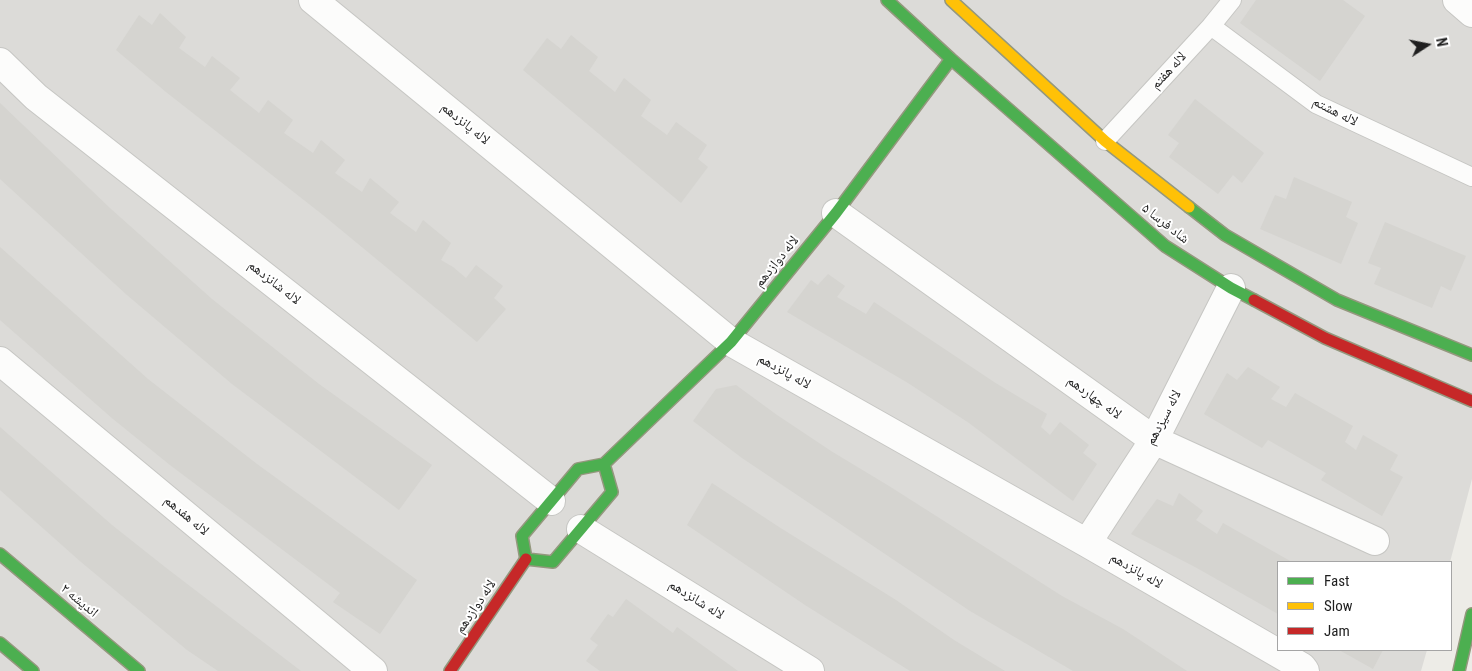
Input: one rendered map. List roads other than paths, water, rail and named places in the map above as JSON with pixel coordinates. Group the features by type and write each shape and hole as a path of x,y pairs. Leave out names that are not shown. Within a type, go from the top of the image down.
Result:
{"street":[{"name":"لاله پانزدهم","path":"313,0 731,342 1087,543 1302,667 1305,671"},
{"name":"شاد فرسا ۵","path":"887,0 951,60 1164,246 1231,288 1325,338 1472,401"},
{"name":"شاد فرسا ۵","path":"951,0 1105,141 1225,236 1337,300 1472,355"},
{"path":"1458,0 1472,13"},
{"name":"لاله دوازدهم","path":"604,464 731,342 836,213 951,60"},
{"name":"لاله شانزدهم","path":"0,62 36,97 551,501"},
{"name":"لاله چهاردهم","path":"836,213 1154,440 1376,541"},
{"name":"لاله سیزدهم","path":"1087,543 1154,440 1231,288"},
{"name":"لاله هفدهم","path":"0,361 373,671"},
{"path":"604,464 612,492 553,562 526,559 522,536 578,469 604,464"},
{"name":"لاله شانزدهم","path":"581,529 810,671"},
{"name":"اندیشه ۲","path":"0,554 139,671"},
{"name":"لاله دوازدهم","path":"450,671 526,559"},
{"path":"1459,671 1472,614"},
{"path":"0,643 33,671"}],"lane":[{"name":"لاله هفتم","path":"1105,141 1211,26 1232,0"},
{"name":"لاله هشتم","path":"1211,26 1316,104 1472,177"}]}
